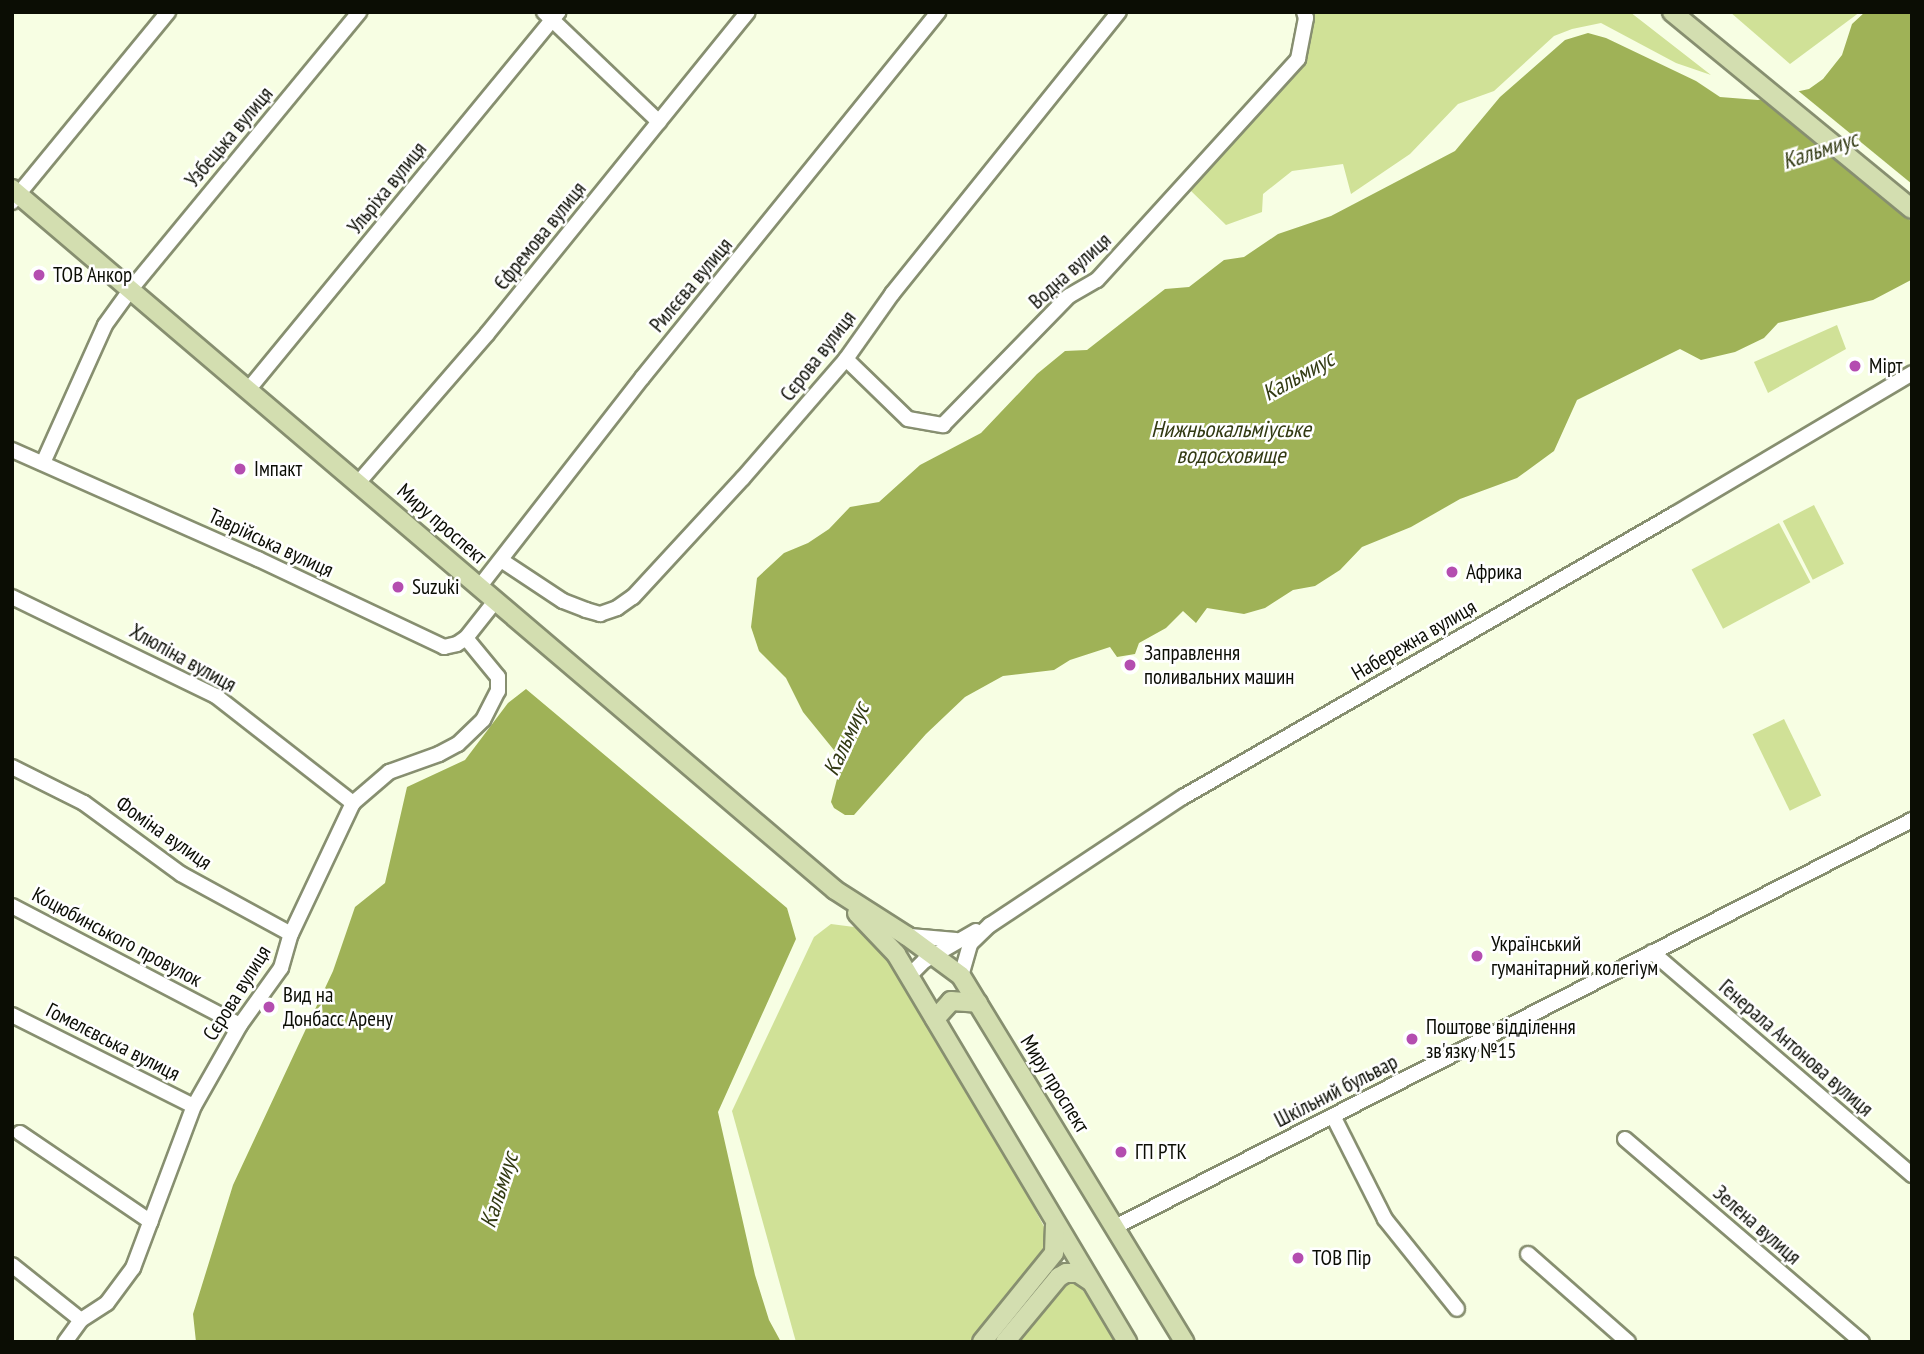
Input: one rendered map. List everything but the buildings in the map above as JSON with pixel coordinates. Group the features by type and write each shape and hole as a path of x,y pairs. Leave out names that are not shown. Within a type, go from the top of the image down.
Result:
{"main road":[{"path":"1672,12 1718,42 1912,195"},
{"path":"1690,12 1718,42 1912,209"},
{"name":"Миру проспект","path":"14,195 131,289 838,892 896,954 1127,1342"},
{"name":"Миру проспект","path":"838,892 934,954 961,976 1184,1342"},
{"path":"935,1019 951,1001 960,999 978,1003"},
{"path":"982,1342 1054,1253 1055,1224"},
{"path":"1005,1342 1059,1277 1066,1273 1079,1273 1090,1282"}],"street":[{"path":"14,195 169,12"},
{"name":"Узбецька вулиця","path":"43,463 105,326 131,289 359,12"},
{"name":"Єфремова вулиця","path":"358,483 487,334 748,12"},
{"name":"Рилєєва вулиця","path":"480,586 690,317 939,12"},
{"name":"Сєрова вулиця","path":"501,560 575,606 600,614 617,608 633,597 743,478 846,359 892,294 1119,12"},
{"name":"Водна вулиця","path":"846,359 908,419 943,425 1069,296 1097,280 1298,59 1306,18 1304,12"},
{"path":"552,15 659,122"},
{"name":"Ульріха вулиця","path":"248,390 552,15"},
{"name":"Набережна вулиця","path":"990,925 1182,797 1908,377"},
{"name":"Таврійська вулиця","path":"12,450 258,559 444,647 457,644 466,638"},
{"name":"Хлюпіна вулиця","path":"12,597 216,696 353,803"},
{"path":"466,638 496,600"},
{"name":"Сєрова вулиця","path":"65,1342 81,1320 107,1303 133,1268 194,1106 240,1025 281,968 291,934 353,803 389,772 439,754 457,744 483,720 498,691 498,677 466,638"},
{"name":"Фоміна вулиця","path":"12,767 84,803 181,874 291,934"},
{"name":"Шкільний бульвар","path":"1115,1227 1912,820"},
{"name":"Коцюбинського провулок","path":"12,906 240,1025"},
{"path":"909,976 934,954 990,925"},
{"path":"961,976 970,944 990,925"},
{"path":"907,936 935,941 961,940"},
{"name":"Генерала Антонова вулиця","path":"1652,952 1912,1175"},
{"name":"Гомелєвська вулиця","path":"12,1014 194,1106"},
{"path":"1333,1116 1385,1219 1457,1309"},
{"path":"20,1133 151,1222"},
{"name":"Зелена вулиця","path":"1625,1139 1861,1342"},
{"path":"1528,1254 1629,1342"},
{"path":"12,1265 81,1320"}],"shaded area":[{"path":"1309,12 1630,12 1711,75 1676,63 1601,23 1572,29 1554,36 1494,91 1458,104 1410,154 1351,194 1343,164 1292,171 1263,194 1262,212 1226,225 1190,190 1303,60"},
{"path":"1730,12 1860,12 1790,64"},
{"path":"1837,325 1846,349 1768,393 1754,362"},
{"path":"1814,505 1844,564 1813,580 1783,521"},
{"path":"1779,523 1810,582 1723,629 1692,569"},
{"path":"1784,719 1821,795 1790,811 1753,734"},
{"path":"831,924 854,927 878,942 994,1132 1050,1238 1049,1248 971,1342 796,1342 732,1111 814,937"},
{"path":"1070,1283 1080,1286 1117,1342 1016,1342 1063,1285"}],"water":[{"name":"Нижньокальміуське водосховище","path":"1865,12 1912,12 1911,280 1873,300 1778,323 1764,338 1735,352 1701,360 1680,349 1577,400 1554,451 1517,478 1460,499 1411,527 1362,547 1340,570 1315,586 1293,590 1265,608 1244,614 1207,608 1196,623 1183,611 1166,628 1139,643 1135,654 1117,657 1110,647 1070,660 1054,670 1003,676 965,697 926,734 854,815 845,815 834,808 831,802 842,760 803,712 786,678 759,651 751,627 757,578 784,553 808,543 829,529 850,507 879,502 920,465 981,433 1037,374 1065,351 1087,350 1165,289 1189,287 1224,260 1244,257 1278,234 1331,216 1455,151 1500,97 1565,40 1588,33 1606,38 1696,81 1720,97 1758,100 1809,89 1823,79 1842,55 1852,24"},
{"name":"Кальмиус","path":"526,689 787,908 796,939 718,1112 755,1275 769,1320 781,1342 196,1342 193,1314 233,1185 333,971 355,907 385,883 407,787 465,760 508,703"}],"pier":[{"path":"1796,89 1912,184 1912,222 1760,97"}],"place":[{"name":"ТОВ Анкор","path":"39,275"},
{"name":"Мірт","path":"1855,366"},
{"name":"Iмпакт","path":"240,469"},
{"name":"Африка","path":"1452,572"},
{"name":"Suzuki","path":"398,587"},
{"name":"Заправлення поливальних машин","path":"1130,665"},
{"name":"Український гуманітарний колегіум","path":"1477,956"},
{"name":"Вид на Донбасс Арену","path":"269,1007"},
{"name":"Поштове відділення зв'язку №15","path":"1412,1039"},
{"name":"ГП РТК","path":"1121,1152"},
{"name":"ТОВ Пір","path":"1298,1258"}]}
